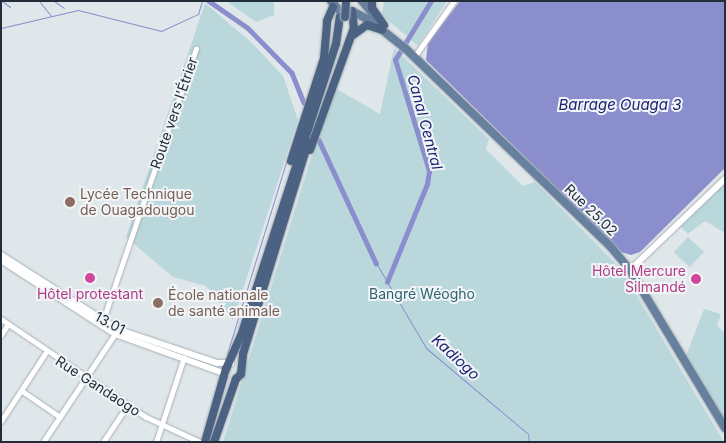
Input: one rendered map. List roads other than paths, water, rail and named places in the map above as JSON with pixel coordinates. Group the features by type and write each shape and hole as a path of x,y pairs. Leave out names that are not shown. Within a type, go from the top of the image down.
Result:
{"highway":[{"path":"341,1 343,17"},
{"path":"205,442 226,374 279,225 336,44 346,1"},
{"path":"372,1 372,8 383,27"},
{"path":"214,442 236,379 241,374 240,366 324,58 327,21 332,4"},
{"path":"279,225 349,43 356,22 352,11"},
{"path":"349,43 360,28 383,27"},
{"path":"231,363 240,366"},
{"path":"226,374 236,379"}],"main road":[{"path":"332,4 340,12 352,11 361,1"},
{"name":"Rue 25.02","path":"361,1 368,13 590,226 630,270 725,428"},
{"name":"Rue 25.02","path":"352,11 383,27"}],"street":[{"path":"414,57 454,1"},
{"name":"Route vers l'Étrier","path":"103,320 196,48"},
{"path":"630,270 725,179"},
{"name":"13.01","path":"1,255 103,320 116,331"},
{"name":"13.01","path":"1,260 116,331 184,355 226,374"},
{"name":"Rue Gandaogo","path":"1,319 46,352 127,406 161,425 200,442"},
{"path":"1,335 8,324"},
{"path":"43,442 116,331"},
{"path":"1,421 46,352"},
{"path":"156,442 184,355"},
{"name":"13.01","path":"184,355 216,363 231,363"},
{"path":"22,391 60,417"},
{"path":"103,442 127,406"}],"water":[{"name":"Barrage Ouaga 3","path":"460,1 725,1 725,168 640,252 631,255 621,252 426,60 428,43"}],"waterway":[{"path":"2,1 10,7"},
{"path":"39,1 51,16"},
{"path":"54,1 64,8"},
{"path":"1,28 78,10 161,31 198,14 202,1"},
{"name":"Kadiogo","path":"209,1 248,28 292,73 304,103"},
{"name":"Canal Central","path":"387,282 427,184 429,171 395,60 431,1"},
{"path":"227,354 298,123"},
{"name":"Kadiogo","path":"319,140 376,263"},
{"name":"Kadiogo","path":"376,263 426,348 528,434 529,442"}],"place":[{"name":"Lycée Technique de Ouagadougou","path":"70,202"},
{"name":"Hôtel protestant","path":"90,278"},
{"name":"Hôtel Mercure Silmandé","path":"696,279"},
{"name":"École nationale de santé animale","path":"158,303"}],"park label":[{"name":"Bangré Wéogho","path":"422,294"}]}
